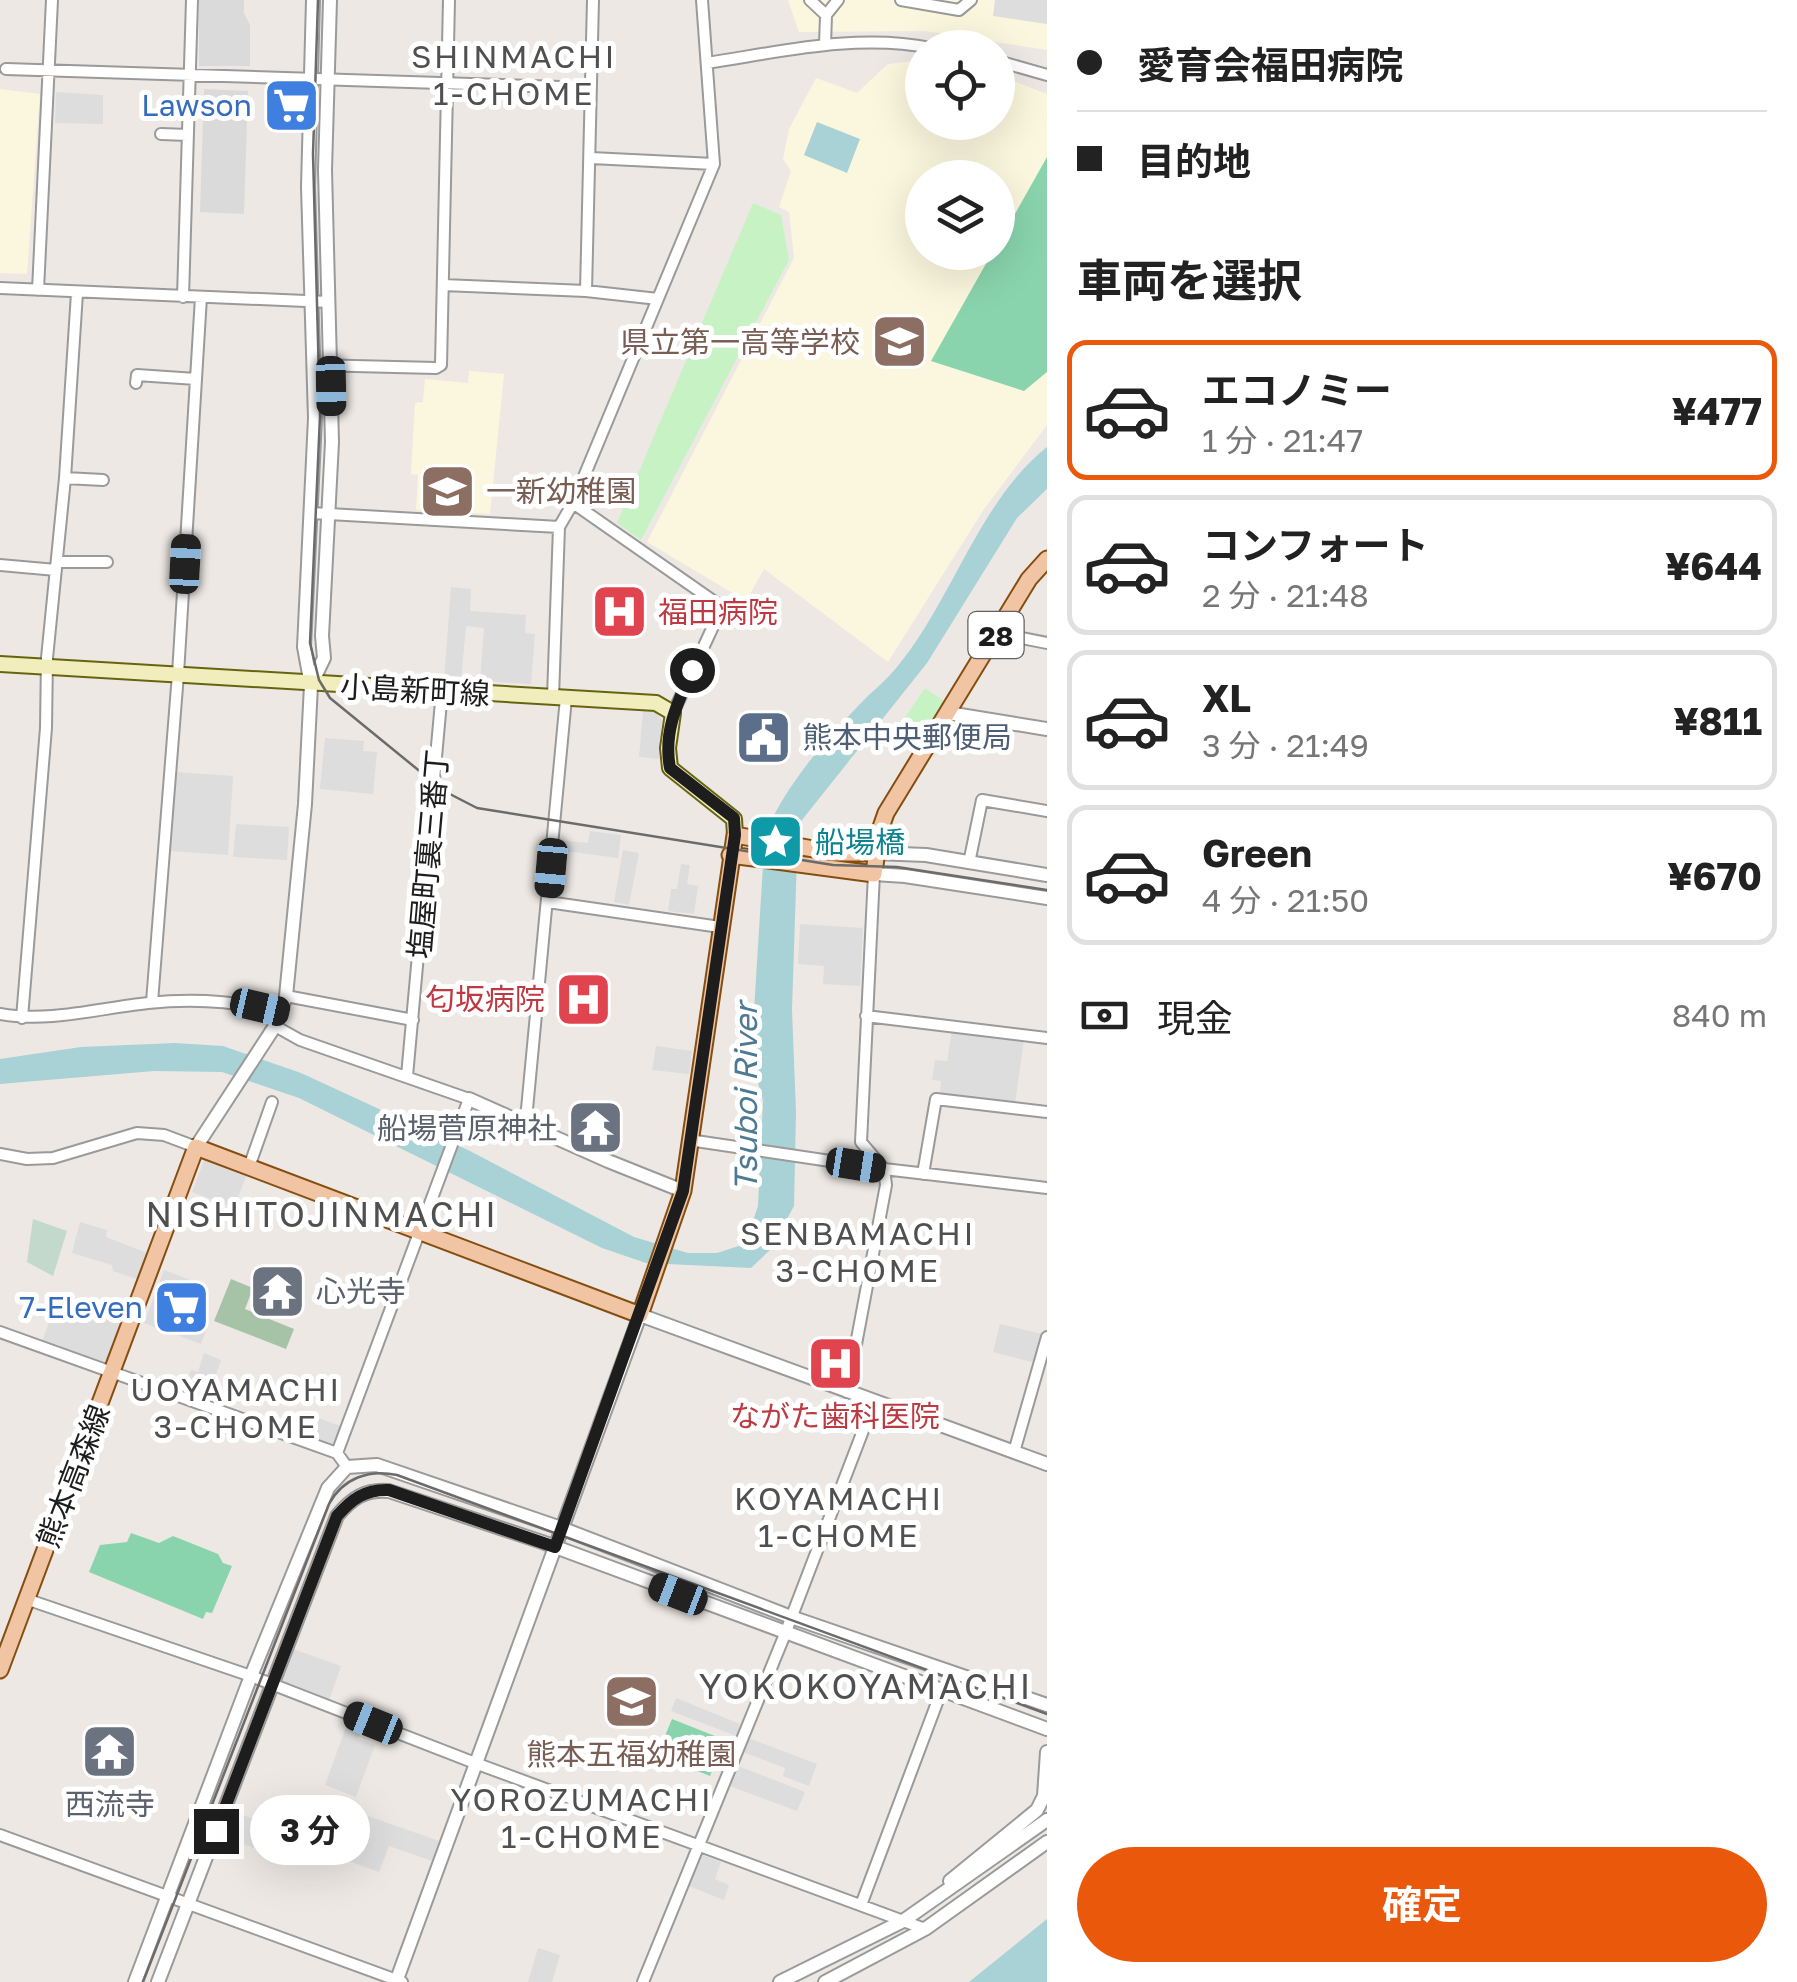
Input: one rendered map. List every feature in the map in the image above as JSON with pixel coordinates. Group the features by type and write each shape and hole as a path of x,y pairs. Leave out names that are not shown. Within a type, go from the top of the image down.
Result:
{"main road":[{"name":"28","path":"874,874 875,853 886,813 1029,579 1047,560"},
{"name":"小島新町線","path":"0,664 656,702 673,713"},
{"path":"196,1147 640,1315 683,1191 735,835 734,818 670,768 668,748 673,713"},
{"path":"735,835 836,853 875,853"},
{"path":"730,855 874,874"},
{"name":"熊本高森線","path":"0,1670 196,1147"}],"street":[{"path":"38,290 52,0"},
{"path":"183,296 192,0"},
{"path":"0,1154 53,1158 137,1133 164,1136 196,1147 261,1048 286,996 311,685 304,647 311,514 313,366 308,186 313,0"},
{"path":"311,685 324,658 332,442 325,170 330,0"},
{"path":"313,366 441,365 450,0"},
{"path":"586,291 593,0"},
{"path":"522,1121 527,1109 548,902 559,697 559,528 714,164 702,0"},
{"path":"810,0 826,15"},
{"path":"825,46 826,15 838,0"},
{"path":"901,0 959,10 971,0"},
{"path":"707,63 825,46 905,43"},
{"path":"1015,66 1047,75"},
{"path":"6,68 591,88"},
{"path":"161,134 188,135"},
{"path":"590,158 714,164"},
{"path":"443,285 658,298"},
{"path":"0,288 328,302"},
{"path":"22,1018 77,292"},
{"path":"152,1002 178,674 201,298"},
{"path":"136,383 137,376 196,379"},
{"path":"65,478 103,480"},
{"path":"573,502 722,607 673,713"},
{"path":"311,514 559,528"},
{"path":"0,565 107,562"},
{"path":"996,634 1047,643"},
{"name":"塩屋町裏三番丁","path":"407,1076 442,691"},
{"path":"948,713 1047,729"},
{"path":"969,863 982,800 1047,811"},
{"path":"875,853 926,855 1047,875"},
{"path":"848,1392 886,1185 884,1169 860,1142 874,874 1047,898"},
{"path":"548,902 720,928"},
{"path":"286,996 412,1020"},
{"path":"0,1014 22,1018 152,1002 226,1002 278,1019 300,1040 469,1099 683,1191"},
{"path":"866,1016 1047,1038"},
{"path":"337,1454 469,1099"},
{"path":"923,1174 936,1099 1047,1112"},
{"path":"249,1167 272,1102"},
{"path":"689,1140 1047,1188"},
{"path":"0,1834 398,1981 640,1315 1047,1464"},
{"path":"0,1332 337,1454 348,1468"},
{"path":"1014,1452 1047,1337"},
{"path":"643,1982 785,1634 874,1402"},
{"path":"135,1982 251,1676 328,1488 348,1468 376,1465 562,1528 791,1616 1047,1705"},
{"path":"158,1982 337,1516 350,1500 375,1490 389,1490 555,1547 1047,1730"},
{"path":"26,1599 251,1676 924,1929"},
{"path":"861,1905 942,1692"},
{"path":"932,1901 960,1870 1037,1810 1044,1796 1047,1752"},
{"path":"780,1982 904,1921 1047,1820"},
{"path":"825,1982 924,1929 1047,1842"}],"shaded area":[{"path":"199,0 244,0 244,13 250,25 250,66 199,66"},
{"path":"788,0 1047,0 1047,50 1015,45 1015,30 799,32"},
{"path":"995,0 1047,0 1047,24 993,16"},
{"name":"県立第一高等学校","path":"905,62 905,140 1015,140 1015,82 1047,94 1047,425 984,509 888,662 764,569 746,601 647,542 794,258 789,212 779,207 791,171 783,159 789,129 816,78 857,93 888,64"},
{"path":"0,89 40,94 27,274 0,273"},
{"path":"204,89 248,91 244,214 200,212"},
{"path":"56,92 103,95 103,124 55,123"},
{"path":"469,371 504,374 490,514 416,510 418,475 411,474 415,403 423,402 425,379 468,383"},
{"path":"451,587 471,589 470,611 526,615 525,633 535,634 531,684 480,681 484,628 466,626 461,681 444,680"},
{"path":"643,710 654,711 662,720 659,759 639,757"},
{"path":"325,738 364,741 363,751 377,752 373,794 320,789"},
{"path":"175,772 233,776 228,855 170,851"},
{"path":"236,824 289,827 287,860 233,857"},
{"path":"590,831 621,835 618,858 558,850 559,840 588,843"},
{"path":"623,850 639,853 629,905 614,902"},
{"path":"681,864 690,865 687,884 698,886 694,914 668,911"},
{"path":"800,924 863,928 860,986 823,984 824,966 798,964"},
{"path":"952,1030 1024,1039 1015,1104 940,1094 941,1081 932,1080 935,1060 947,1061"},
{"path":"656,1046 692,1051 689,1074 652,1070"},
{"path":"204,1160 246,1176 234,1208 192,1192"},
{"path":"80,1222 107,1230 106,1237 147,1253 137,1279 113,1271 112,1265 72,1253"},
{"path":"164,1270 198,1283 186,1316 208,1324 201,1344 144,1323"},
{"path":"59,1294 122,1316 105,1365 42,1342"},
{"path":"1000,1324 1046,1335 1039,1364 993,1352"},
{"path":"204,1353 221,1360 207,1402 183,1394 191,1370 198,1372"},
{"path":"300,1411 343,1427 335,1449 293,1433"},
{"path":"293,1649 341,1666 329,1701 281,1684"},
{"path":"676,1698 740,1724 736,1736 671,1711"},
{"path":"347,1724 362,1729 358,1739 375,1745 356,1797 325,1785"},
{"path":"748,1738 817,1764 809,1786 783,1776 785,1768 743,1752"},
{"path":"738,1766 805,1792 797,1811 730,1786"},
{"path":"232,1811 301,1837 295,1855 270,1846 267,1853 222,1836"},
{"path":"368,1816 439,1841 432,1861 389,1846 379,1872 335,1856 348,1820 364,1826"},
{"path":"702,1855 721,1862 715,1879 729,1885 724,1900 689,1886"},
{"path":"538,1948 560,1955 552,1982 528,1982"}],"green space":[{"path":"1047,157 1047,372 1024,391 931,361 982,270 1015,270 1015,214"},
{"path":"753,203 781,215 789,260 641,540 617,523"},
{"path":"925,688 944,701 921,736 901,723"},
{"path":"33,1219 67,1231 53,1276 27,1262"},
{"path":"231,1279 253,1288 245,1309 294,1329 286,1349 214,1321"},
{"path":"131,1533 159,1543 173,1536 218,1554 223,1563 232,1566 212,1613 206,1612 203,1619 89,1572 100,1545 127,1542"},
{"path":"672,1719 725,1740 710,1776 657,1755"}],"water":[{"path":"817,122 860,139 847,173 804,155"},
{"path":"1047,447 1047,489 1017,518 927,663 798,825 792,1010 794,1206 770,1250 751,1268 646,1263 602,1248 299,1098 222,1072 154,1071 0,1084 0,1059 81,1047 175,1043 223,1046 301,1073 470,1151 634,1237 688,1253 717,1253 745,1244 758,1206 763,1100 751,1059 765,833 806,765 893,672 916,641 984,523 1023,469"},
{"path":"1047,1919 1047,1982 969,1982"}],"tram line":[{"path":"318,0 313,154 320,416 310,643 319,680 330,698 444,791 477,808 833,865 897,867 1047,890"},
{"path":"143,1982 329,1504 349,1482 367,1475 397,1475 1047,1714"}],"place":[{"name":"Lawson","path":"291,105"},
{"name":"県立第一高等学校","path":"899,342"},
{"name":"一新幼稚園","path":"447,491"},
{"name":"福田病院","path":"619,612"},
{"name":"熊本中央郵便局","path":"763,737"},
{"name":"船場橋","path":"776,842"},
{"name":"匂坂病院","path":"584,999"},
{"name":"船場菅原神社","path":"596,1128"},
{"name":"心光寺","path":"277,1291"},
{"name":"7-Eleven","path":"182,1307"},
{"name":"ながた歯科医院","path":"835,1364"},
{"name":"熊本五福幼稚園","path":"631,1701"},
{"name":"西流寺","path":"110,1752"}],"district":[{"name":"SHINMACHI 1-CHOME","path":"514,74"},
{"name":"NISHITOJINMACHI","path":"322,1214"},
{"name":"SENBAMACHI 3-CHOME","path":"858,1252"},
{"name":"UOYAMACHI 3-CHOME","path":"236,1408"},
{"name":"KOYAMACHI 1-CHOME","path":"839,1516"},
{"name":"YOKOKOYAMACHI","path":"866,1686"},
{"name":"YOROZUMACHI 1-CHOME","path":"582,1818"}],"route":[{"path":"216,1831 337,1516 350,1500 375,1490 389,1490 555,1547 683,1191 735,835 734,818 670,768 668,748 673,713 692,670"}],"water label":[{"name":"Tsuboi River","path":"745,1097"}]}
